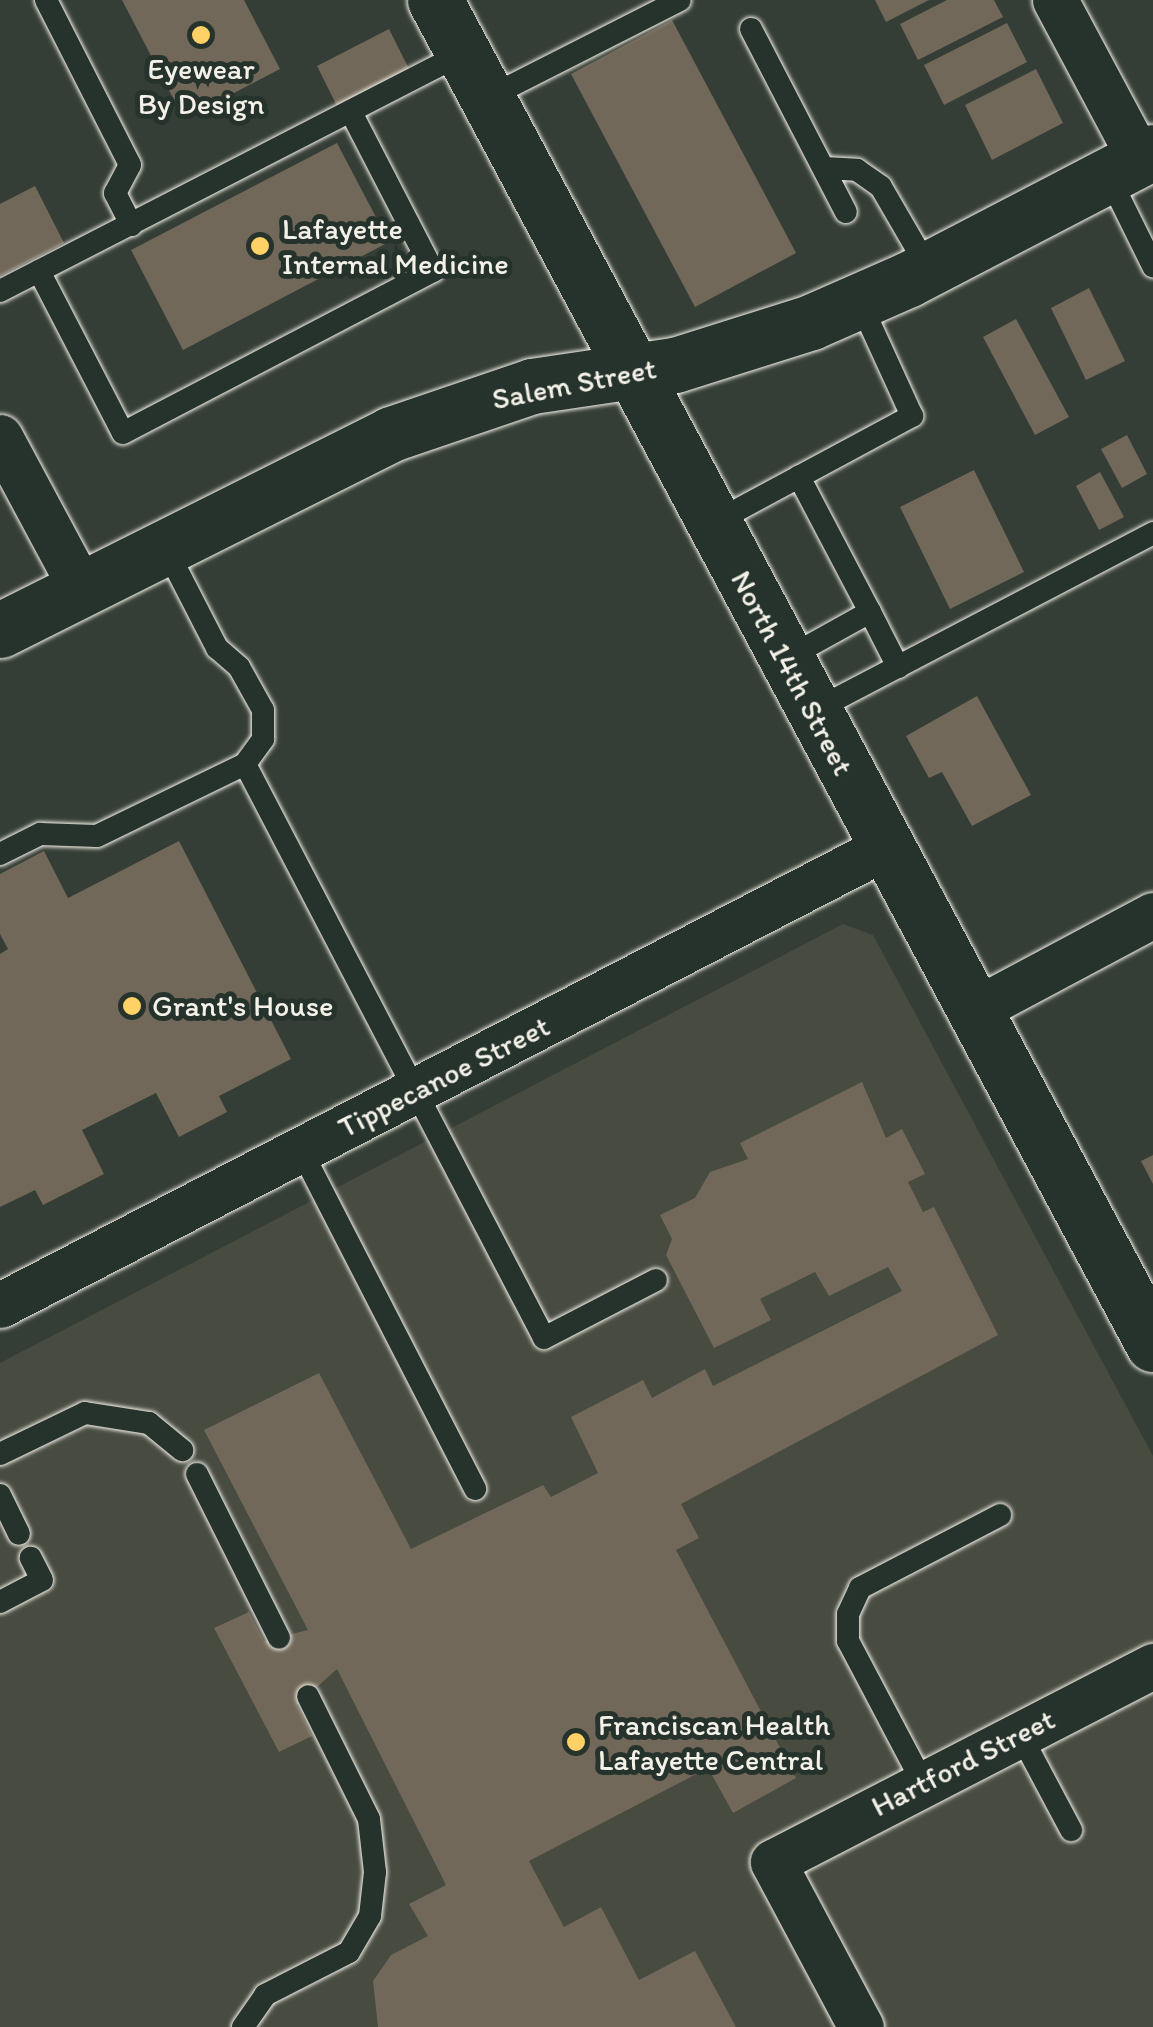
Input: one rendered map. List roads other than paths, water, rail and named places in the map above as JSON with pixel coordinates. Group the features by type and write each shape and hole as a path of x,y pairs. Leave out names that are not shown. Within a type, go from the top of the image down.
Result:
{"street":[{"name":"North 14th Street","path":"434,0 973,1011 1146,1312"},
{"path":"1054,0 1134,162"},
{"name":"Salem Street","path":"0,630 409,427 532,386 631,374 751,342 928,268 1134,162"},
{"path":"0,437 81,588"},
{"name":"Tippecanoe Street","path":"0,1305 886,847"},
{"path":"973,1011 1153,915"},
{"name":"Hartford Street","path":"861,2027 773,1862 1153,1666"}],"lane":[{"path":"46,0 130,165 114,193 131,225"},
{"path":"0,292 351,112 474,76 680,0"},
{"path":"750,29 846,212"},
{"path":"39,272 123,433 434,271 351,112"},
{"path":"1134,162 1153,266"},
{"path":"824,168 857,170 882,187 928,268"},
{"path":"712,524 912,416 858,300"},
{"path":"799,476 898,667"},
{"path":"812,711 1153,534"},
{"path":"0,854 40,834 97,836 245,764 263,739 263,710 239,667 217,648 165,547"},
{"path":"784,660 870,612"},
{"path":"245,764 544,1338 656,1280"},
{"path":"301,1150 476,1488"},
{"path":"0,1454 85,1413 149,1423 182,1450"},
{"path":"197,1474 279,1638"},
{"path":"0,1495 19,1534"},
{"path":"923,1783 848,1641 848,1614 860,1588 1000,1516"},
{"path":"0,1602 42,1580 31,1558"},
{"path":"243,2027 265,1996 349,1952 370,1916 375,1872 369,1819 308,1696"},
{"path":"1020,1734 1071,1830"}],"place":[{"name":"Eyewear By Design","path":"201,35"},
{"name":"Lafayette Internal Medicine","path":"260,246"},
{"name":"Grant's House","path":"132,1006"},
{"name":"Franciscan Health Lafayette Central","path":"576,1742"}]}
